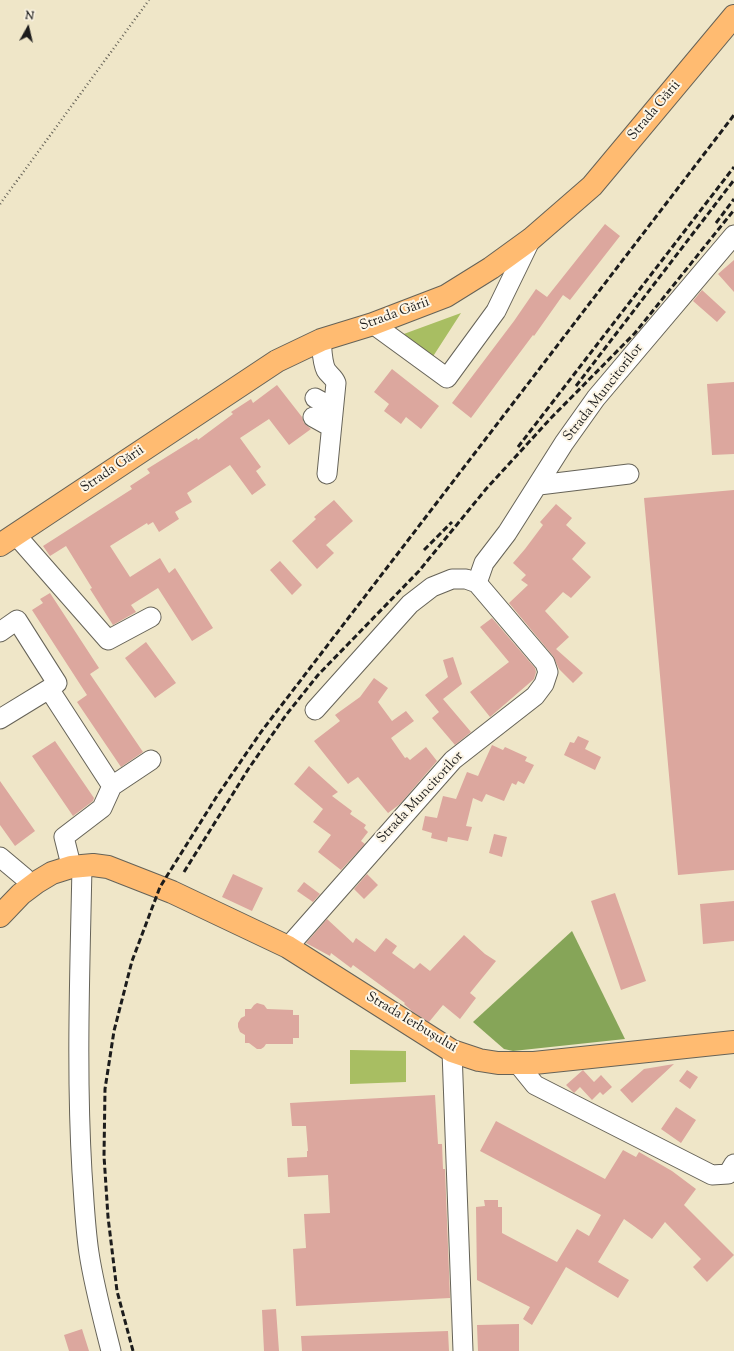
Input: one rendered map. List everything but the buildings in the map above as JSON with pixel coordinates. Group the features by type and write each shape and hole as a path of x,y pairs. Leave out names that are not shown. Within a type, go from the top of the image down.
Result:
{"main road":[{"name":"Strada Gării","path":"8,539 277,361 321,340 373,324 446,296 491,268 531,239 592,186 734,16"},
{"name":"Strada Ierbușului","path":"0,916 21,894 37,882 52,873 71,867 76,861 108,867 160,887 288,947 452,1051 479,1060 498,1063 534,1063 734,1042"}],"street":[{"name":"Strada Muncitorilor","path":"288,947 453,760 535,696 544,684 548,672 545,663 477,583 484,563 507,533 564,444 596,398 734,235"},
{"path":"373,324 447,378 496,311 531,239"},
{"path":"321,340 325,368 334,378 336,383 326,474"},
{"path":"333,408 315,398 333,408"},
{"path":"539,485 629,474"},
{"path":"8,539 108,640 151,617"},
{"path":"315,710 410,604 432,587 452,579 466,579 477,583"},
{"path":"0,632 17,620 57,683 0,719"},
{"path":"49,689 112,786"},
{"path":"111,1351 94,1283 89,1252 79,1119 80,964 76,861 64,837 102,808 112,786 151,760"},
{"path":"0,857 25,878"},
{"path":"452,1051 463,1351"},
{"path":"518,1064 535,1085 712,1175 728,1174 734,1164"}],"path":[{"path":"0,204 149,0"}],"green space":[{"path":"461,313 432,358 401,335"},
{"path":"572,931 625,1039 513,1051 504,1049 473,1022"},
{"path":"350,1050 406,1051 406,1082 350,1084"}],"railway":[{"path":"133,1351 117,1291 108,1217 104,1156 105,1089 114,1031 132,961 160,887 217,796 261,732 734,115"},
{"path":"518,447 734,167"},
{"path":"576,386 734,180"},
{"path":"716,223 734,199"},
{"path":"184,872 249,768 286,715 318,675 419,571 486,489 551,418 635,333 734,210"},
{"path":"424,550 452,522"}]}
